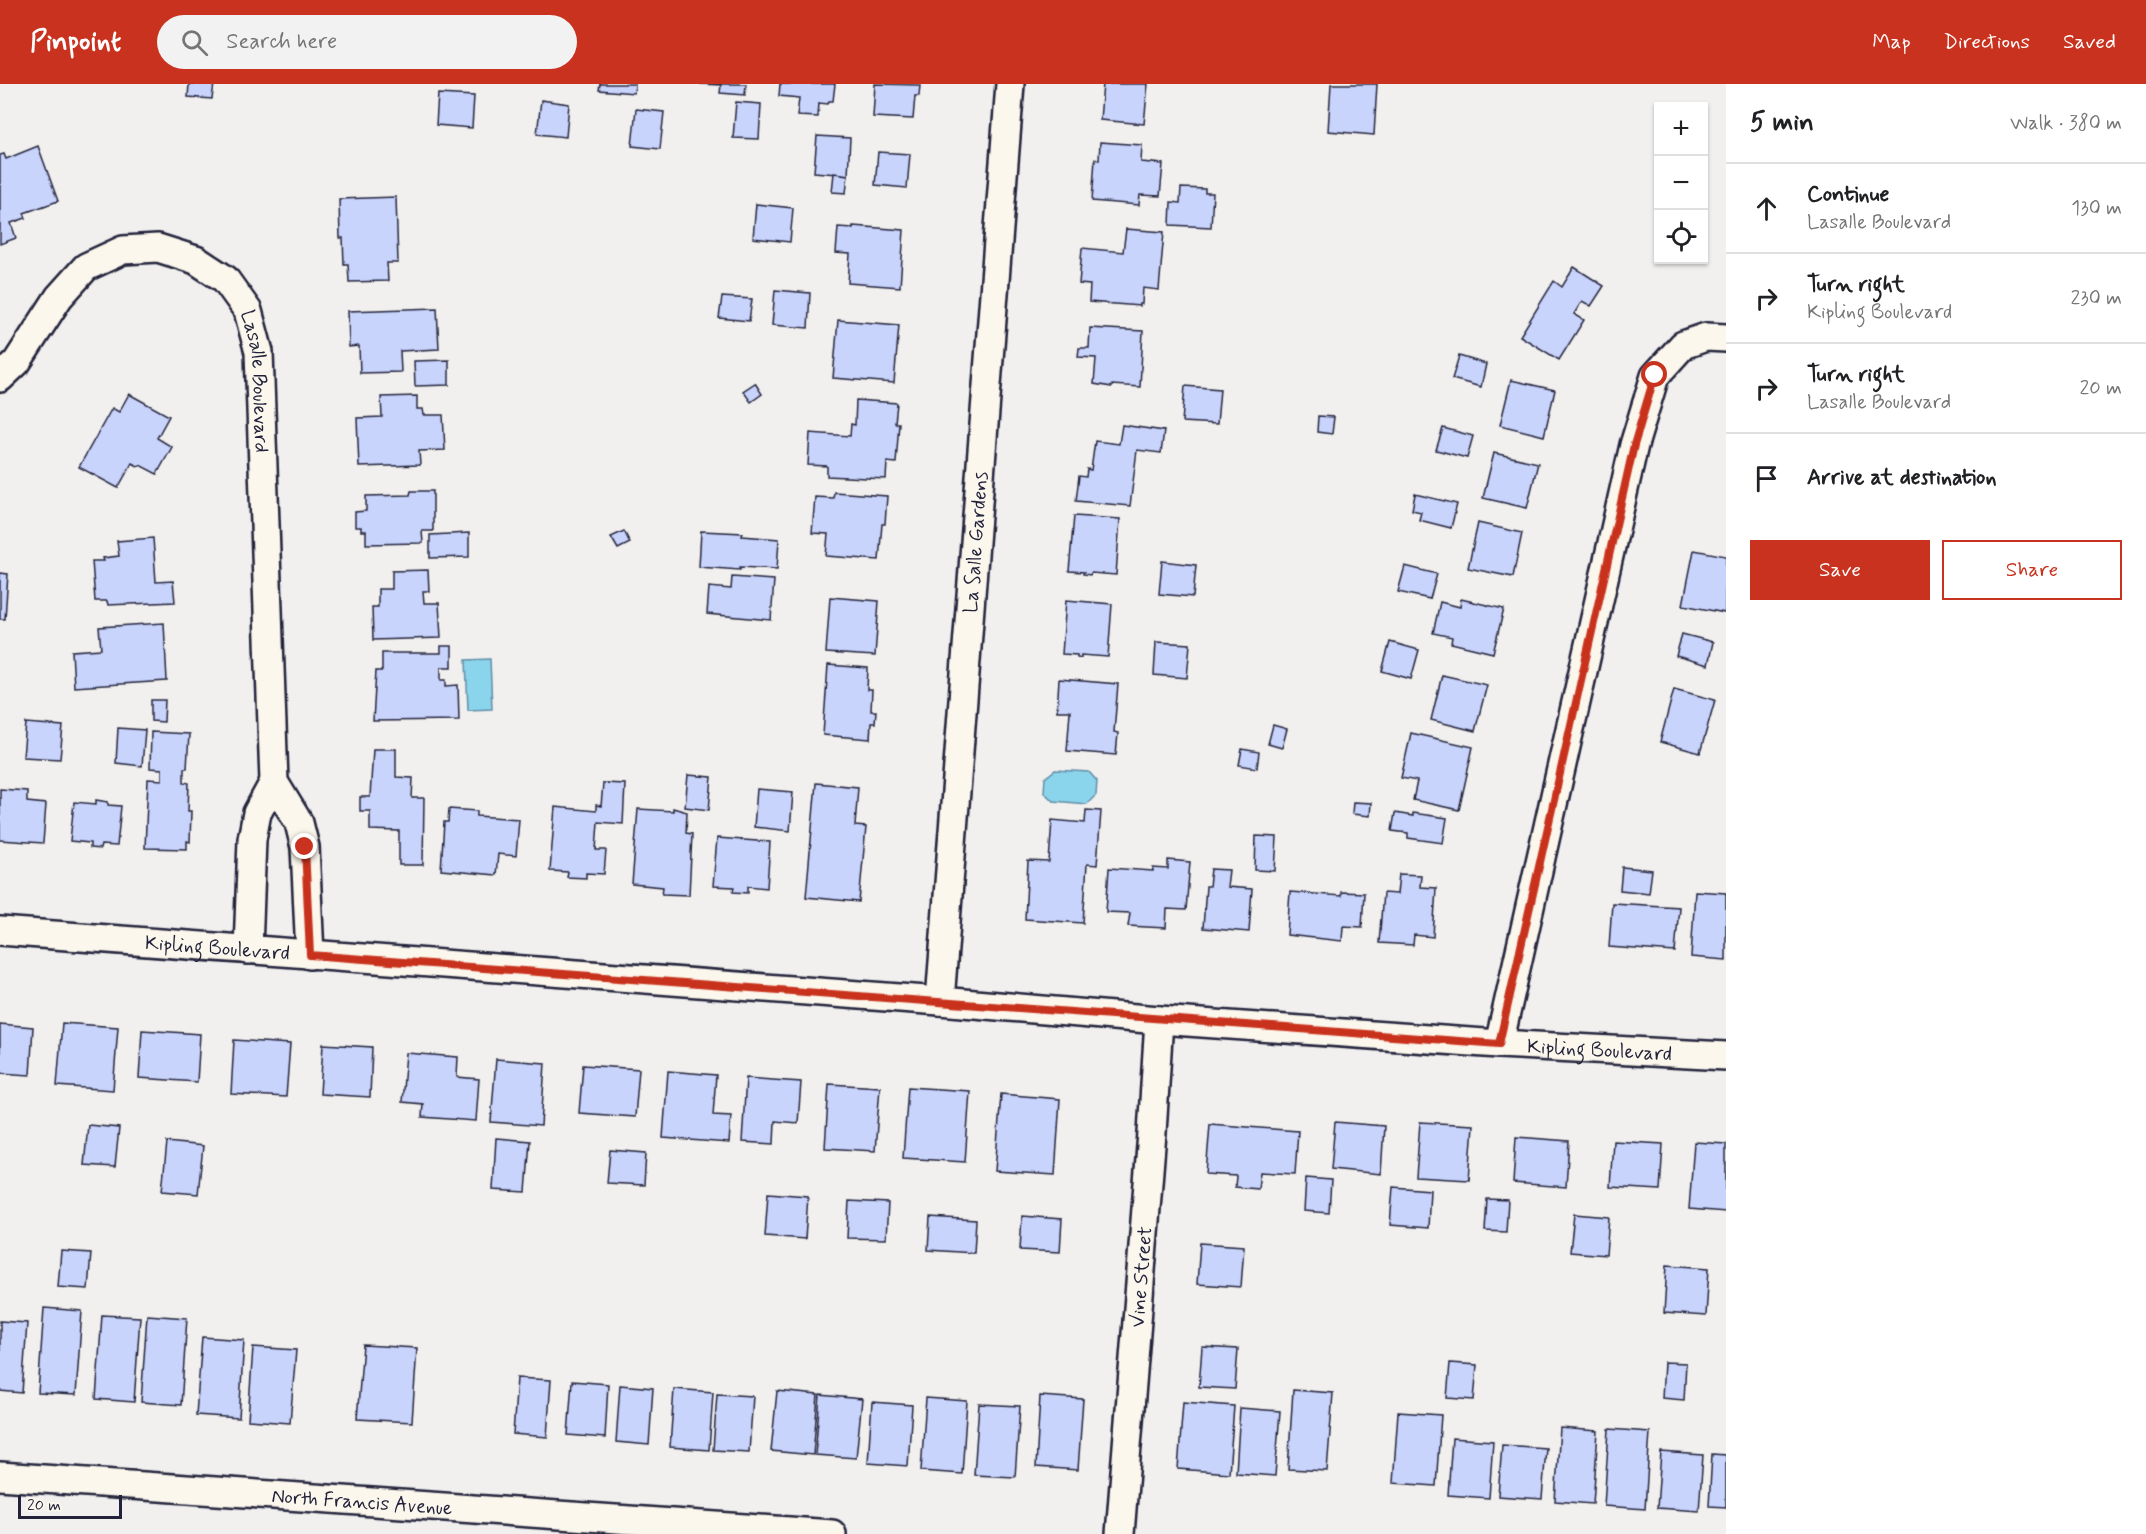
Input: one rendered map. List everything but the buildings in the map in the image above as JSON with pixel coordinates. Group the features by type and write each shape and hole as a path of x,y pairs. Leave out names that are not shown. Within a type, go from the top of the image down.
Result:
{"street":[{"name":"La Salle Gardens","path":"940,1001 1010,84"},
{"name":"Lasalle Boulevard","path":"0,378 17,362 58,297 86,267 123,250 158,248 196,260 225,279 248,311 259,352 274,782 299,823 305,847 310,955"},
{"path":"1499,1044 1632,457 1655,375 1683,345 1706,337 1726,338"},
{"path":"248,950 252,839 257,813 274,782"},
{"name":"Kipling Boulevard","path":"0,931 940,1001 1159,1020 1499,1044 1726,1056"},
{"name":"Vine Street","path":"1120,1534 1159,1020"},
{"name":"North Francis Avenue","path":"0,1476 832,1534"}],"water":[{"path":"490,659 492,709 468,710 466,660"},
{"path":"1055,770 1089,772 1097,781 1096,795 1087,804 1053,801 1044,792 1045,778"}],"route":[{"path":"305,847 310,955 1499,1044 1634,445 1655,375"}]}
